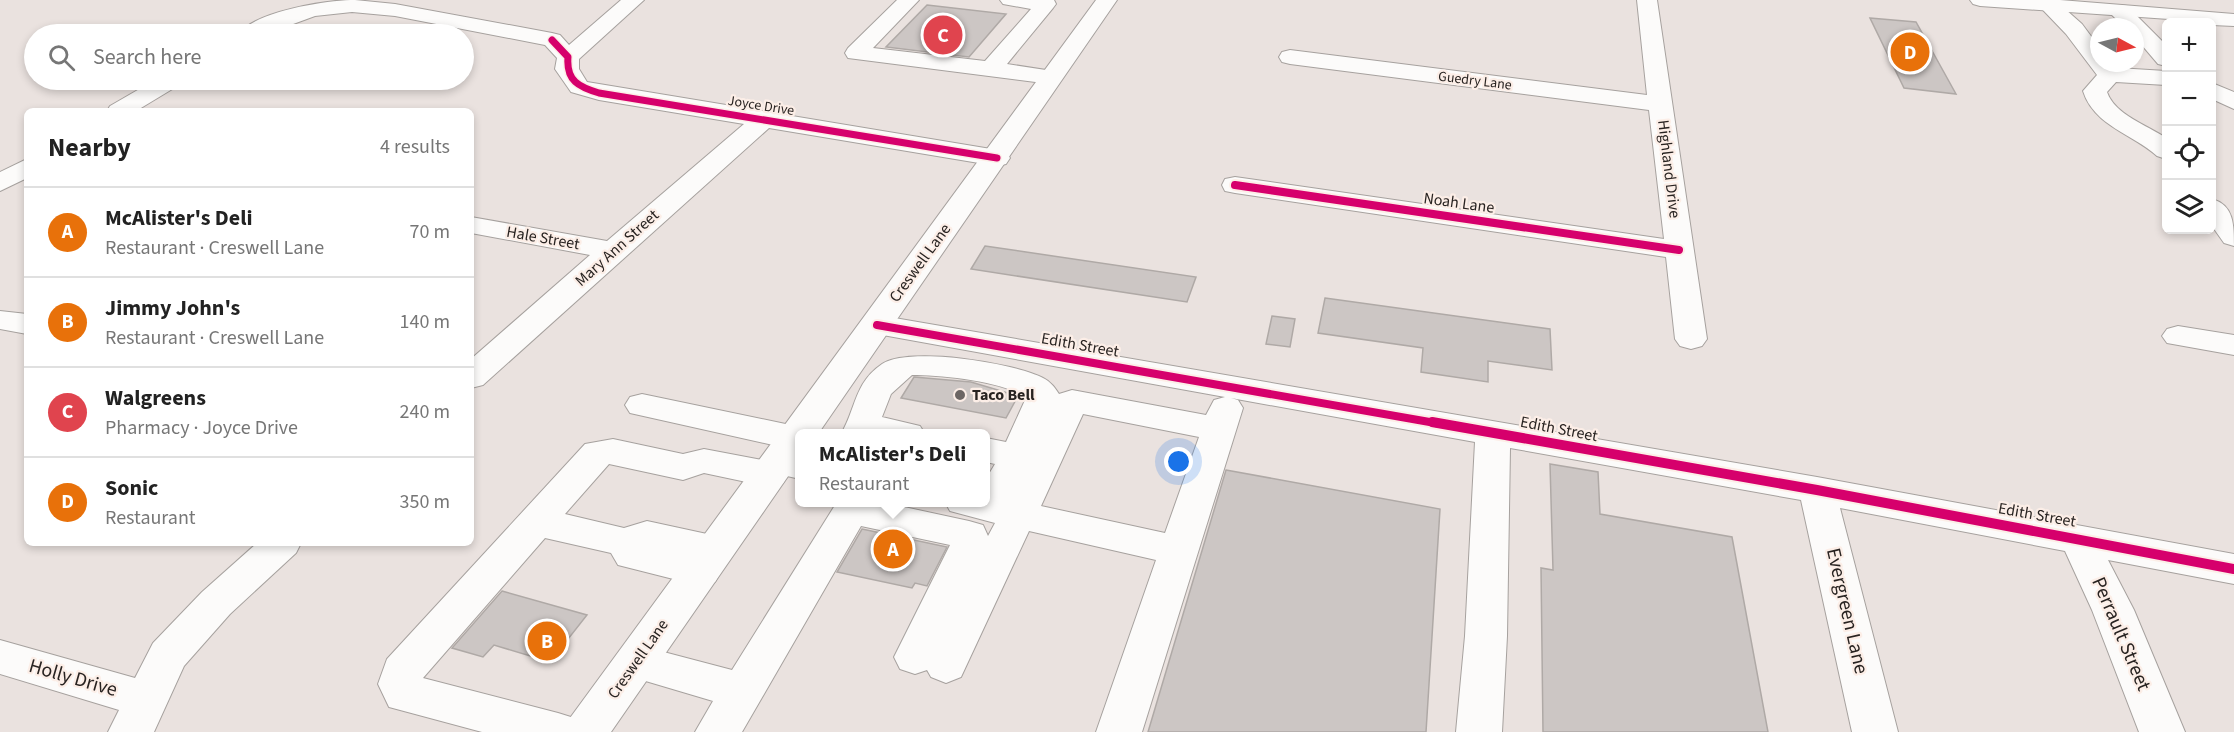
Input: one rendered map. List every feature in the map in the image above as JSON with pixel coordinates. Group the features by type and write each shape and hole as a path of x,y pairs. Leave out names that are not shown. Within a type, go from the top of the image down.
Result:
{"street":[{"path":"560,48 581,26 614,0"},
{"path":"474,28 560,48 603,27 634,0"},
{"path":"909,0 856,53 1051,77"},
{"path":"991,69 1046,4 1010,0"},
{"name":"Creswell Lane","path":"805,429 1107,0"},
{"name":"Highland Drive","path":"1647,0 1691,339"},
{"path":"1980,0 2234,20"},
{"path":"2049,5 2074,29 2090,50"},
{"path":"269,24 312,10 352,6 395,10 456,24"},
{"path":"2119,11 2145,34 2162,54"},
{"path":"581,26 603,27"},
{"name":"Joyce Drive","path":"560,48 567,69 579,87 618,97 997,158"},
{"name":"Guedry Lane","path":"1290,57 1661,104"},
{"path":"2101,72 2095,91 2096,101 2107,112 2149,135 2162,147"},
{"path":"2132,72 2162,77"},
{"path":"124,108 154,90"},
{"path":"2216,93 2234,102"},
{"name":"Mary Ann Street","path":"474,374 764,120"},
{"path":"0,183 24,169"},
{"name":"Noah Lane","path":"1235,185 1679,250"},
{"path":"2216,214 2234,237"},
{"name":"Hale Street","path":"474,226 614,251"},
{"path":"0,320 24,324"},
{"name":"Edith Street","path":"877,324 1817,490 2234,568"},
{"path":"2178,336 2234,345"},
{"path":"861,429 869,404 885,379 903,366 913,364 1026,383 1042,394 1043,400 1002,453 990,504"},
{"path":"1119,732 1233,387"},
{"path":"990,507 1072,401 1219,429"},
{"path":"642,405 780,466"},
{"path":"1479,732 1486,636 1493,432"},
{"name":"Creswell Lane","path":"586,732 795,444"},
{"path":"558,732 405,694 400,684 402,672 598,453 604,451 683,467 691,478 780,466"},
{"name":"Evergreen Lane","path":"1817,490 1875,732"},
{"path":"718,732 853,507"},
{"path":"858,507 969,535 969,546 930,661 989,508 1179,551"},
{"path":"537,522 624,542 632,555 709,560"},
{"name":"Perrault Street","path":"2078,538 2113,610 2162,732"},
{"path":"138,715 168,655 216,603 279,546"},
{"name":"Holly Drive","path":"0,657 138,715"},
{"path":"637,662 742,691"}],"building":[{"path":"927,5 1006,14 969,57 886,47"},
{"path":"1870,18 1916,22 1956,94 1904,88"},
{"path":"985,246 1196,277 1187,302 971,269"},
{"path":"1325,298 1550,329 1552,370 1488,361 1488,382 1421,372 1423,348 1318,333"},
{"path":"1272,316 1295,319 1290,347 1266,344"},
{"name":"Taco Bell","path":"914,377 971,382 1018,396 1006,418 901,398"},
{"path":"1550,464 1598,472 1600,514 1732,537 1768,732 1543,732 1541,568 1553,570"},
{"path":"1226,470 1440,509 1426,732 1148,732"},
{"path":"862,529 947,547 927,586 915,583 912,588 837,572"},
{"path":"502,591 587,615 550,662 494,645 483,657 452,648"}],"cycle path":[{"path":"552,40 568,57 567,69 579,87 599,93 997,158"},
{"path":"1235,185 1679,250"},
{"path":"877,325 1817,490 2234,569"}],"place":[{"name":"Walgreens","path":"943,35"},
{"name":"Sonic","path":"1910,52"},
{"name":"Taco Bell","path":"960,395"},
{"name":"McAlister's Deli","path":"893,549"},
{"name":"Jimmy John's","path":"547,641"}]}
